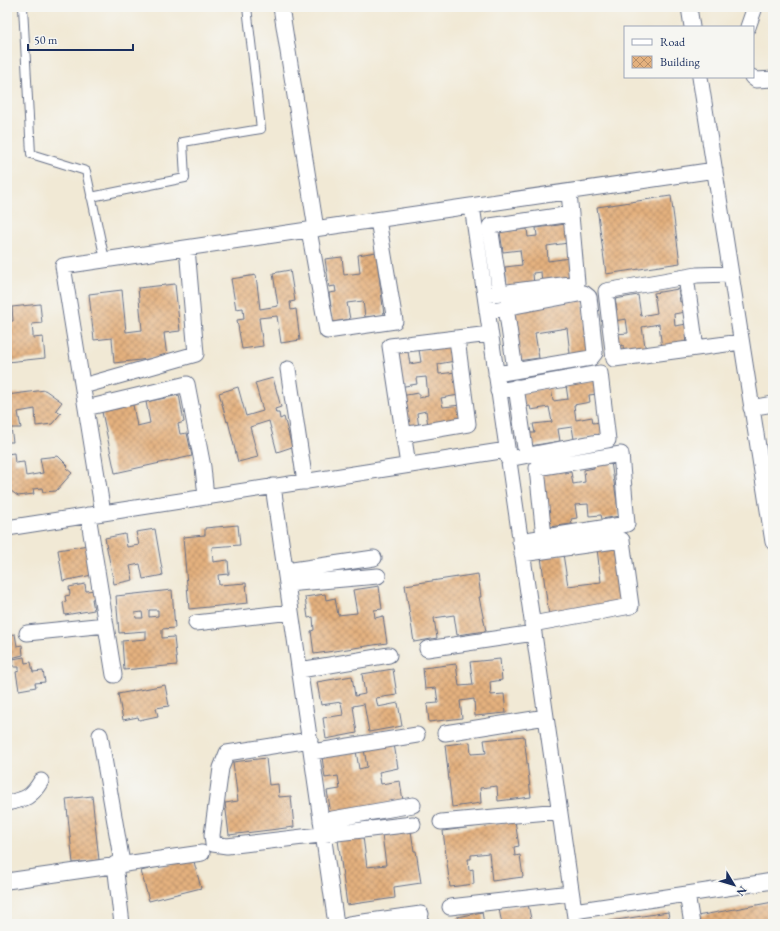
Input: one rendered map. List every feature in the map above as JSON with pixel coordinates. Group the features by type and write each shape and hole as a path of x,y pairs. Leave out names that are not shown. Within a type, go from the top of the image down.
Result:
{"street":[{"path":"281,7 327,331 395,321 378,220"},
{"path":"689,7 692,26"},
{"path":"748,26 755,7"},
{"path":"700,78 773,542"},
{"path":"753,78 756,80 773,80"},
{"path":"103,513 63,266 714,170"},
{"path":"484,295 576,283 569,192"},
{"path":"472,206 575,917 687,894 773,881"},
{"path":"500,292 490,226 571,214"},
{"path":"83,386 196,354 188,248"},
{"path":"731,274 686,277 606,291 614,358 741,342"},
{"path":"686,277 696,348"},
{"path":"487,311 584,293 589,297 595,353 591,358 496,374"},
{"path":"506,307 515,370"},
{"path":"408,465 390,346 490,334"},
{"path":"403,435 468,424 457,339"},
{"path":"288,368 305,482"},
{"path":"7,528 408,465 508,454 526,455 608,440 600,373 516,387 498,392"},
{"path":"86,408 187,384 206,497"},
{"path":"516,387 526,455"},
{"path":"751,408 773,404"},
{"path":"521,547 544,537 626,524 621,454 537,468 544,537"},
{"path":"273,486 336,924"},
{"path":"88,515 114,675"},
{"path":"427,649 533,628 631,606 622,540 521,547"},
{"path":"286,577 374,558"},
{"path":"286,577 378,576"},
{"path":"196,623 291,612"},
{"path":"27,633 106,625"},
{"path":"300,670 389,655"},
{"path":"445,733 546,718"},
{"path":"100,735 118,864 122,924"},
{"path":"413,805 322,828 228,846 213,844 212,835 221,768 227,754 417,735"},
{"path":"7,803 20,800 34,793 41,781"},
{"path":"441,822 559,811"},
{"path":"322,828 413,824"},
{"path":"7,881 202,853"},
{"path":"450,907 571,893"},
{"path":"687,894 692,924"},
{"path":"349,924 421,914"}],"lane":[{"path":"23,7 31,154 86,172 104,260"},
{"path":"91,197 185,178 183,142 260,129 247,7"}],"building":[{"path":"671,196 680,263 606,274 597,207"},
{"path":"566,224 568,243 547,246 548,261 570,258 573,281 542,284 541,272 533,273 534,285 507,289 505,267 522,265 520,250 503,252 500,232 527,229 528,237 537,236 536,228"},
{"path":"376,252 384,315 365,317 363,301 347,303 350,319 333,322 329,293 336,292 335,286 329,287 325,259 342,257 344,275 360,273 358,255"},
{"path":"290,270 295,301 290,302 291,310 296,309 300,340 281,343 277,316 259,318 263,346 242,349 237,320 244,319 243,308 236,309 231,279 256,275 260,309 278,306 273,273"},
{"path":"175,284 180,331 164,333 167,357 114,363 112,338 94,340 89,294 122,290 126,332 142,330 138,288"},
{"path":"678,289 680,302 684,301 685,312 674,314 675,326 687,324 689,333 685,334 686,345 662,349 659,324 642,327 646,352 624,355 623,345 618,346 616,334 628,333 626,319 614,321 612,311 617,310 615,299 638,295 641,316 657,313 654,293"},
{"path":"583,300 590,351 570,354 567,328 535,333 539,358 517,361 511,310"},
{"path":"40,304 42,323 32,324 33,338 43,337 45,358 7,362 7,321 13,321 12,307"},
{"path":"452,345 455,361 438,364 439,374 456,372 459,395 441,398 443,407 461,405 463,421 428,426 426,411 417,413 419,428 405,430 400,396 419,393 419,398 428,396 426,377 416,378 417,384 399,387 394,354 408,352 410,364 421,362 419,350"},
{"path":"273,378 281,407 275,409 276,413 279,413 280,419 284,417 292,447 277,452 269,421 250,427 258,457 238,462 228,421 227,422 219,393 238,387 246,416 263,411 255,383"},
{"path":"595,380 597,394 589,395 590,402 574,405 576,420 592,417 593,423 601,422 603,435 574,439 572,427 558,429 560,441 530,446 528,433 535,433 533,424 552,422 549,407 531,410 530,406 524,407 521,392 551,387 553,401 568,399 566,385"},
{"path":"45,390 62,402 56,410 61,413 52,424 36,426 35,409 18,412 21,428 11,428 13,442 7,442 7,395"},
{"path":"179,395 184,422 178,424 180,434 187,433 192,456 115,473 102,412 133,405 137,426 150,423 146,402"},
{"path":"14,453 15,463 24,462 26,476 43,473 40,458 58,456 68,466 66,468 72,473 56,491 43,492 42,488 33,489 34,494 18,496 7,488 7,454"},
{"path":"611,462 619,516 602,519 601,515 589,516 588,504 575,505 577,518 571,519 572,524 549,527 541,473 564,469 565,473 571,472 573,484 585,482 584,470 594,468 593,465"},
{"path":"238,525 240,545 212,547 213,562 228,560 229,574 218,575 219,585 246,583 248,603 189,609 183,537 205,535 205,528"},
{"path":"155,529 163,575 143,579 140,564 130,566 133,580 114,584 105,538 125,534 127,547 139,545 136,532"},
{"path":"88,545 92,575 63,581 58,550"},
{"path":"617,546 625,606 549,616 541,557 563,554 568,586 601,582 597,549"},
{"path":"478,574 481,597 479,597 486,631 457,635 454,615 434,618 437,638 414,642 405,585"},
{"path":"85,584 86,591 96,590 97,598 92,599 94,610 65,615 63,603 66,602 65,596 70,595 69,587"},
{"path":"379,586 382,609 374,610 375,618 383,616 387,643 314,654 311,631 314,630 313,617 308,618 305,597 325,594 326,600 335,598 338,615 357,613 353,590"},
{"path":"172,590 175,628 162,629 162,638 174,637 177,665 124,670 122,641 146,639 146,631 119,633 116,596","holes":["149,610 158,610 158,616 149,617","142,612 143,618 136,618 135,613"]},
{"path":"15,634 17,646 22,645 23,655 7,659 7,635"},
{"path":"24,657 25,663 31,662 33,672 43,671 45,682 35,683 36,687 19,690 16,672 19,671 19,667 14,667 13,659"},
{"path":"500,659 502,680 490,682 491,695 504,694 506,713 475,716 474,699 460,701 462,718 429,722 427,704 438,703 436,688 425,689 423,668 456,664 459,686 473,685 470,662"},
{"path":"393,669 397,695 376,698 378,707 398,703 402,726 369,732 364,704 353,706 357,733 326,739 323,718 343,715 341,702 321,705 317,682 352,676 355,696 365,694 362,674"},
{"path":"165,685 169,706 156,708 158,716 139,720 138,717 123,720 118,694"},
{"path":"524,736 531,797 498,801 497,786 480,788 481,803 452,807 445,745 470,742 471,754 486,753 484,740"},
{"path":"394,744 398,768 379,772 381,784 400,781 403,801 331,813 327,791 340,789 338,776 325,778 322,757 356,751 359,769 367,767 364,749"},
{"path":"266,758 269,785 278,784 279,797 291,796 294,827 229,835 225,803 238,801 233,762"},
{"path":"92,796 99,860 73,863 66,799"},
{"path":"515,821 519,846 514,847 515,856 520,855 523,877 492,881 489,853 471,855 471,859 468,859 469,870 473,869 474,884 450,887 443,831"},
{"path":"411,831 421,883 394,887 395,898 347,905 338,840 363,837 367,867 386,865 382,835"},
{"path":"193,858 201,888 149,901 141,871"},
{"path":"773,902 773,924 699,924 697,916"},
{"path":"528,904 532,924 502,924 499,909"},
{"path":"482,912 484,924 458,924 457,917"},
{"path":"668,912 670,924 597,924 597,923"},
{"path":"427,917 428,924 398,924"}]}
